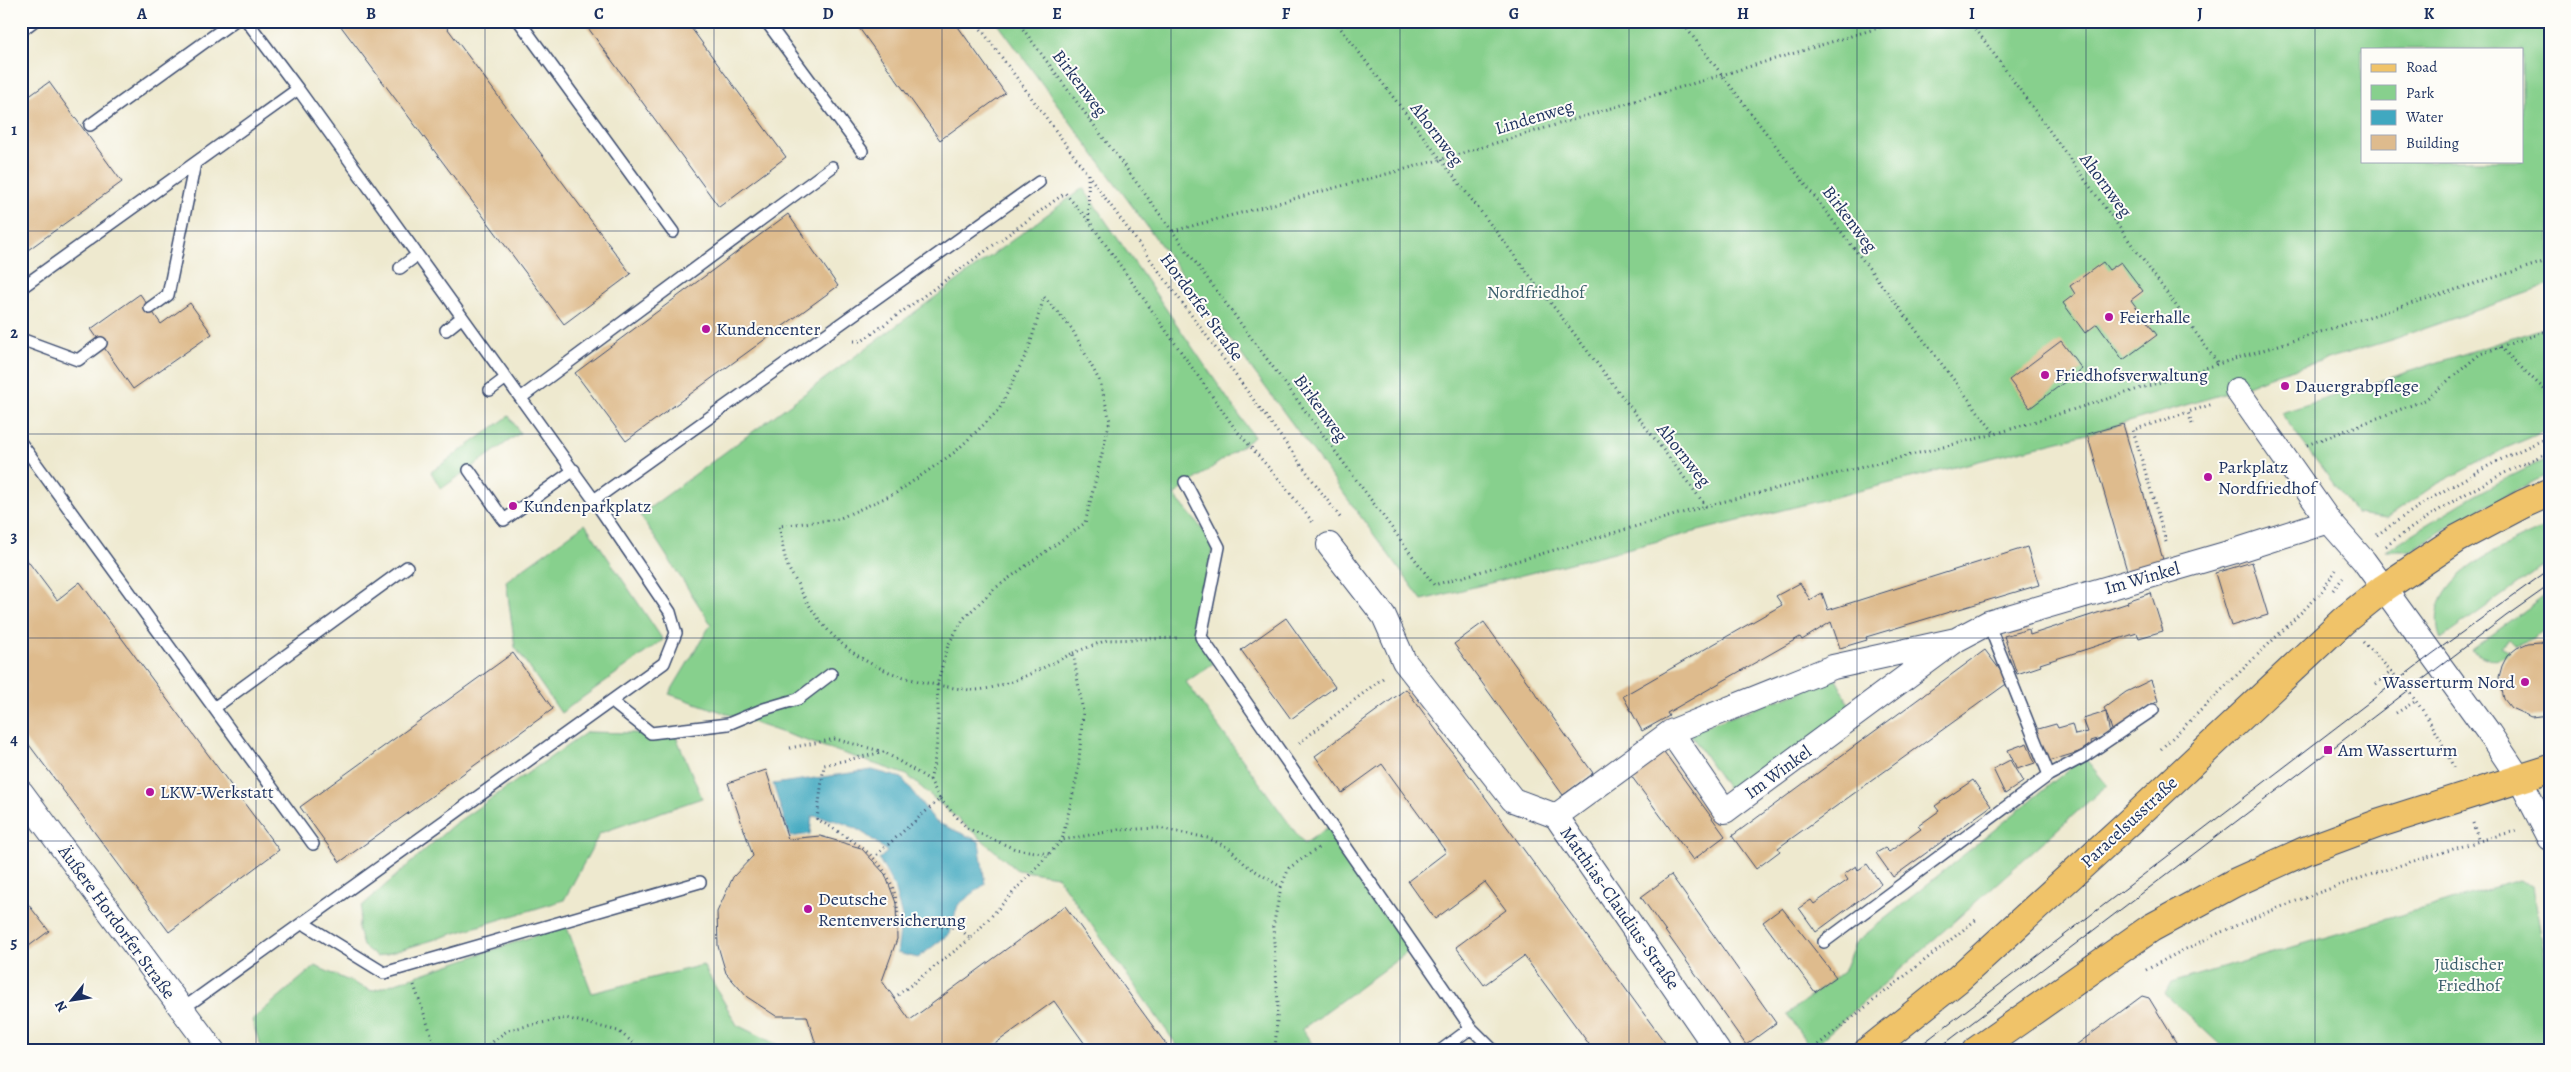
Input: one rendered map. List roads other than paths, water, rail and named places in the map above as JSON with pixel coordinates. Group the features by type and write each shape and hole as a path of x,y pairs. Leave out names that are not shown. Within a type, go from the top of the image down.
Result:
{"main road":[{"path":"2384,588 2457,539 2550,492"},
{"name":"Paracelsusstraße","path":"1868,1051 1958,979 2343,621 2384,588"},
{"path":"1976,1051 2151,928 2234,883 2307,850 2550,769"}],"street":[{"path":"2240,393 2329,520 2384,588 2519,778 2547,831"},
{"name":"Im Winkel","path":"1671,732 1726,811 1956,640 1988,623 2174,569 2329,520"},
{"name":"Matthias-Claudius-Straße","path":"1329,545 1384,616 1404,661 1513,800 1556,816 1718,1051"},
{"name":"Im Winkel","path":"1556,816 1671,732 1833,667 1956,640"},
{"name":"Äußere Hordorfer Straße","path":"21,792 213,1051"}],"lane":[{"path":"21,31 34,21"},
{"path":"90,125 234,21"},
{"path":"181,1010 664,663 676,633 670,612 574,470 416,256 298,89 247,21"},
{"path":"519,21 673,232"},
{"path":"766,21 862,151"},
{"path":"21,288 298,89"},
{"path":"150,308 168,295 194,163"},
{"path":"522,398 832,167"},
{"path":"594,500 1039,182"},
{"path":"400,268 416,256"},
{"path":"446,330 462,318"},
{"path":"21,339 78,360 101,344"},
{"path":"490,390 506,378"},
{"path":"21,443 313,844"},
{"path":"470,470 504,520 574,470"},
{"path":"1185,482 1219,547 1201,637 1472,1028 1494,1051"},
{"path":"214,708 407,567"},
{"path":"1988,623 2049,776"},
{"path":"612,702 651,733 728,724 764,709 798,699 831,674"},
{"path":"1824,942 2049,776 2085,756 2153,710"},
{"path":"303,923 384,973 700,882"},
{"path":"1440,1051 1472,1028"}],"water":[{"path":"872,770 902,778 936,822 979,841 985,884 958,905 949,934 918,958 897,953 902,917 894,887 879,859 887,852 870,837 853,827 835,820 812,816 810,834 790,837 773,784"}],"tram line":[{"path":"1913,1051 2432,654 2550,569"},
{"path":"1935,1051 2506,616 2550,585"}],"place":[{"name":"Feierhalle","path":"2109,317"},
{"name":"Kundencenter","path":"706,329"},
{"name":"Friedhofsverwaltung","path":"2045,375"},
{"name":"Dauergrabpflege","path":"2285,386"},
{"name":"Parkplatz Nordfriedhof","path":"2208,477"},
{"name":"Kundenparkplatz","path":"513,506"},
{"name":"Wasserturm Nord","path":"2525,682"},
{"name":"Am Wasserturm","path":"2328,750"},
{"name":"LKW-Werkstatt","path":"150,792"},
{"name":"Deutsche Rentenversicherung","path":"808,909"}],"park label":[{"name":"Nordfriedhof","path":"1536,292"},
{"name":"Jüdischer Friedhof","path":"2469,974"}]}
